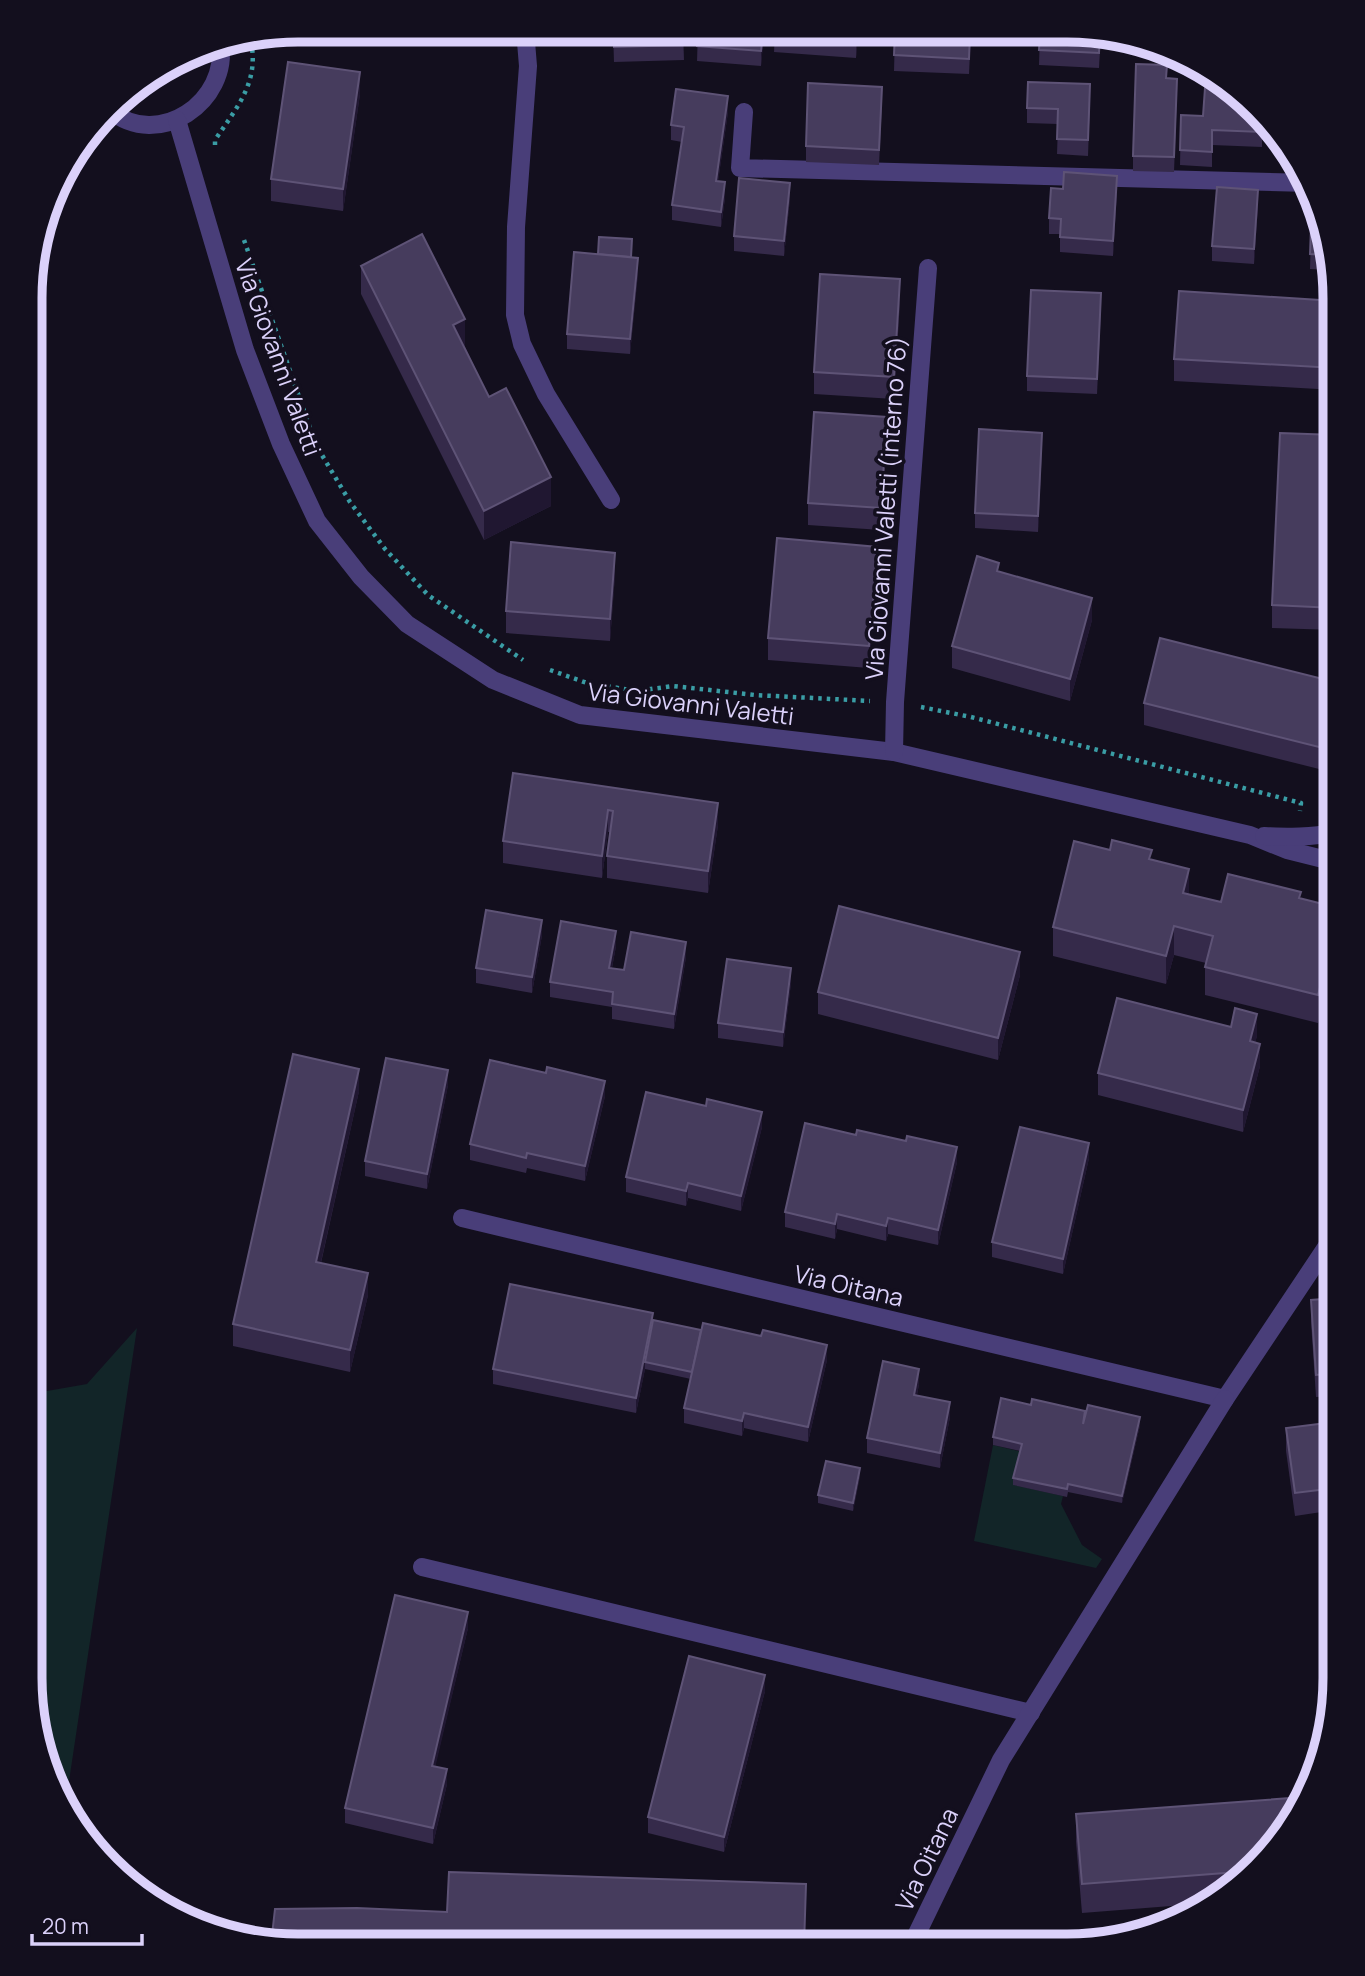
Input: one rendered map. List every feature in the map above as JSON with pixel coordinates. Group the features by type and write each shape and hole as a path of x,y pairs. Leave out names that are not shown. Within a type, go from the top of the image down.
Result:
{"street":[{"path":"526,42 528,66 516,227 515,315 522,344 547,394 611,500"},
{"path":"119,115 135,123 156,125 177,120 197,108 212,91 220,69 220,55"},
{"path":"744,112 740,168 1296,183"},
{"name":"Via Giovanni Valetti","path":"177,120 245,350 281,444 317,521 360,577 407,624 493,680 580,715 894,752 1250,835 1287,850 1323,859"},
{"name":"Via Giovanni Valetti (interno 76)","path":"894,752 895,702 928,268"},
{"name":"Via Giovanni Valetti","path":"1250,835 1323,835"},
{"name":"Via Oitana","path":"462,1218 1225,1399"},
{"name":"Via Oitana","path":"917,1934 1001,1760 1225,1399 1323,1252"},
{"path":"422,1567 1031,1713"}],"path":[{"path":"216,155 215,140 238,109 250,82 252,46"},
{"path":"243,236 316,445 350,502 385,549 428,595 528,663"},
{"path":"540,667 587,682 637,691 673,685 755,695 895,702 971,717 1301,803 1297,837"}],"green space":[{"path":"137,1328 68,1790 51,1744 44,1711 42,1392 87,1384"},
{"path":"993,1445 1022,1452 1014,1485 1063,1496 1061,1504 1082,1545 1102,1559 1096,1568 974,1541"}],"building":[{"path":"614,42 684,42 684,45 614,47"},
{"path":"697,42 762,42 761,51 697,46"},
{"path":"895,42 970,42 969,59 894,55"},
{"path":"1039,42 1099,44 1099,53 1039,50"},
{"path":"288,62 360,72 343,189 271,179"},
{"path":"1136,64 1167,65 1166,78 1177,79 1174,157 1133,156"},
{"path":"1028,82 1090,84 1088,140 1057,139 1058,109 1027,108"},
{"path":"808,83 882,87 879,150 806,146"},
{"path":"1205,88 1214,88 1262,132 1212,130 1212,152 1180,150 1181,115 1203,116"},
{"path":"676,89 728,96 716,181 725,182 721,212 672,205 684,127 671,125"},
{"path":"1064,172 1117,176 1113,241 1060,237 1061,219 1049,218 1051,188 1063,189"},
{"path":"739,178 790,183 784,241 734,236"},
{"path":"1217,187 1258,190 1254,249 1212,246"},
{"path":"1311,223 1319,255 1310,254"},
{"path":"422,234 465,319 453,325 489,397 506,388 551,477 484,511 361,266"},
{"path":"599,237 632,239 631,257 598,254"},
{"path":"574,252 638,258 630,339 567,334"},
{"path":"820,274 900,279 894,377 814,372"},
{"path":"1031,290 1101,293 1097,379 1027,376"},
{"path":"1179,291 1323,300 1323,367 1174,359"},
{"path":"814,412 887,417 881,508 808,503"},
{"path":"979,429 1042,433 1038,516 975,513"},
{"path":"1280,433 1323,435 1323,607 1272,605"},
{"path":"777,538 878,547 869,646 768,638"},
{"path":"511,542 615,553 610,619 506,611"},
{"path":"977,556 999,563 997,571 1092,598 1070,679 952,646"},
{"path":"1160,638 1323,679 1323,748 1144,703"},
{"path":"513,773 718,803 708,871 607,856 613,811 608,810 602,856 503,841"},
{"path":"1112,840 1152,850 1149,859 1189,869 1183,893 1221,902 1228,874 1301,892 1299,898 1323,904 1323,975 1318,995 1205,967 1213,936 1174,926 1166,956 1053,927 1074,841 1110,850"},
{"path":"839,906 1020,952 998,1038 818,992"},
{"path":"486,910 542,920 532,977 476,968"},
{"path":"561,921 616,931 609,968 624,970 631,932 686,942 674,1014 612,1004 613,992 550,982"},
{"path":"727,959 791,968 783,1032 718,1023"},
{"path":"1117,998 1231,1027 1235,1008 1257,1014 1250,1041 1260,1044 1243,1110 1098,1073"},
{"path":"293,1054 359,1069 316,1262 368,1273 350,1350 233,1324"},
{"path":"386,1058 448,1070 427,1174 365,1161"},
{"path":"490,1060 546,1073 547,1067 605,1081 585,1166 527,1153 526,1158 470,1144"},
{"path":"646,1092 706,1106 707,1099 762,1112 741,1196 688,1183 686,1191 626,1177"},
{"path":"805,1123 856,1135 857,1130 906,1141 907,1136 957,1147 938,1230 888,1218 886,1226 837,1214 835,1224 785,1212"},
{"path":"1020,1127 1089,1143 1063,1259 992,1242"},
{"path":"510,1284 653,1313 636,1398 493,1369"},
{"path":"1323,1299 1323,1374 1316,1375 1311,1300"},
{"path":"653,1320 701,1330 692,1372 645,1362"},
{"path":"703,1323 761,1336 763,1330 827,1345 808,1427 744,1413 742,1421 684,1408"},
{"path":"883,1361 919,1369 914,1395 950,1402 940,1453 867,1438"},
{"path":"1001,1398 1031,1405 1032,1399 1085,1411 1083,1424 1088,1405 1140,1417 1122,1496 1068,1484 1067,1489 1013,1478 1022,1444 993,1437"},
{"path":"1323,1423 1323,1490 1295,1493 1286,1428"},
{"path":"826,1461 860,1468 853,1503 818,1495"},
{"path":"395,1595 468,1612 432,1766 447,1769 433,1828 345,1808"},
{"path":"689,1656 765,1675 724,1837 648,1817"},
{"path":"1293,1798 1270,1834 1233,1872 1082,1884 1076,1814"},
{"path":"449,1872 806,1884 804,1934 272,1932 275,1909 357,1908 447,1912"}]}
